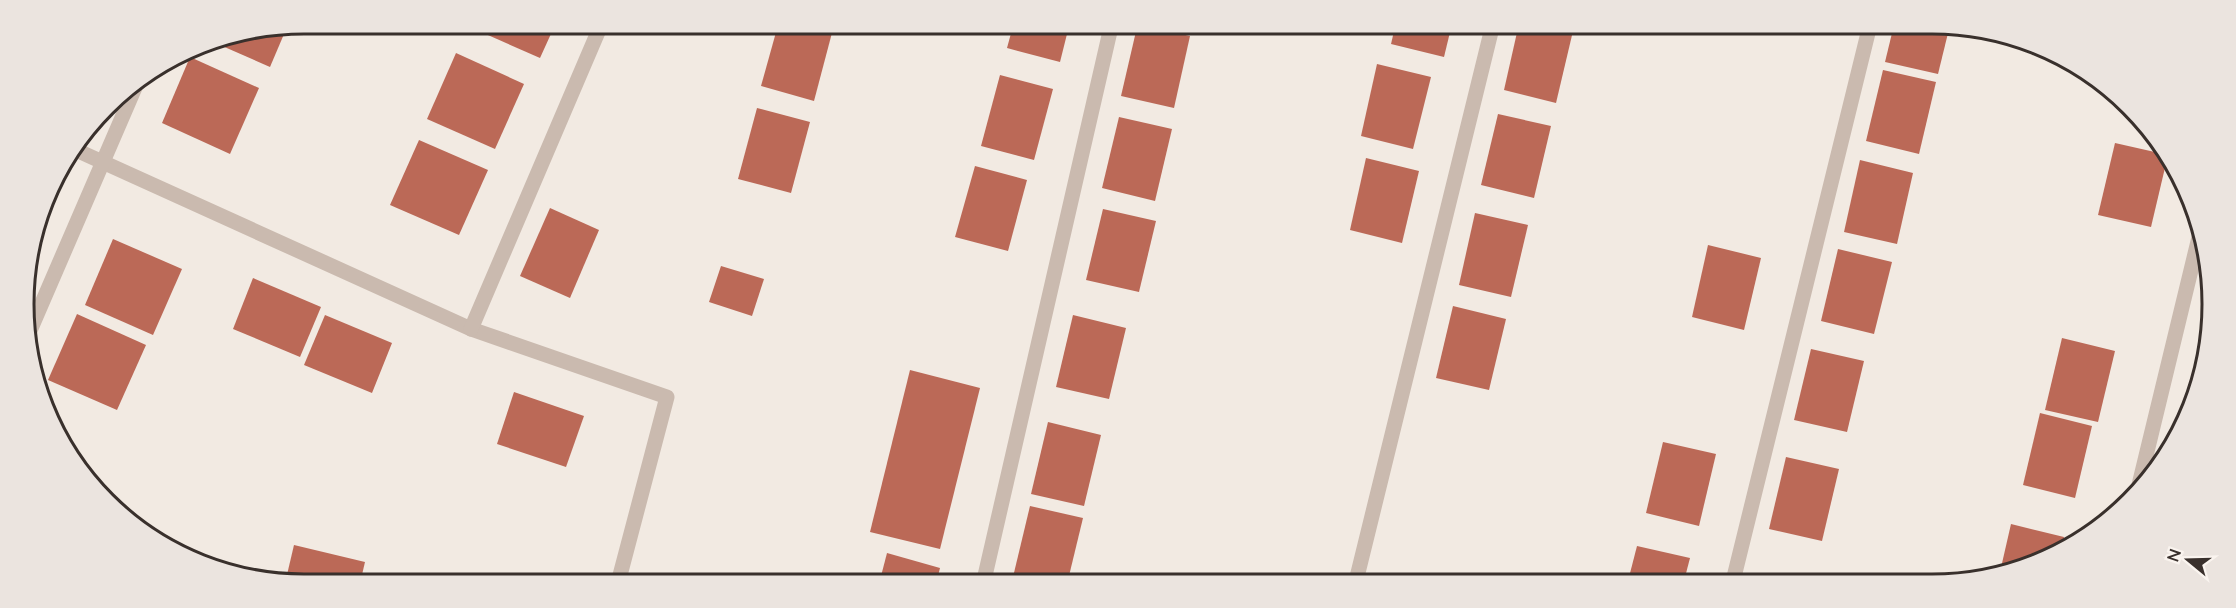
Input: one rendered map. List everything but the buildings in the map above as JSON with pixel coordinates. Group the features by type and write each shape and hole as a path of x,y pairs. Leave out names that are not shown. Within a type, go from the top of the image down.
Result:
{"street":[{"path":"471,329 597,34"},
{"path":"985,574 1109,34"},
{"path":"1358,574 1491,34"},
{"path":"1735,574 1868,34"},
{"path":"35,319 131,97"},
{"path":"81,152 471,329 667,397 620,574"},
{"path":"2142,473 2196,250"}]}
